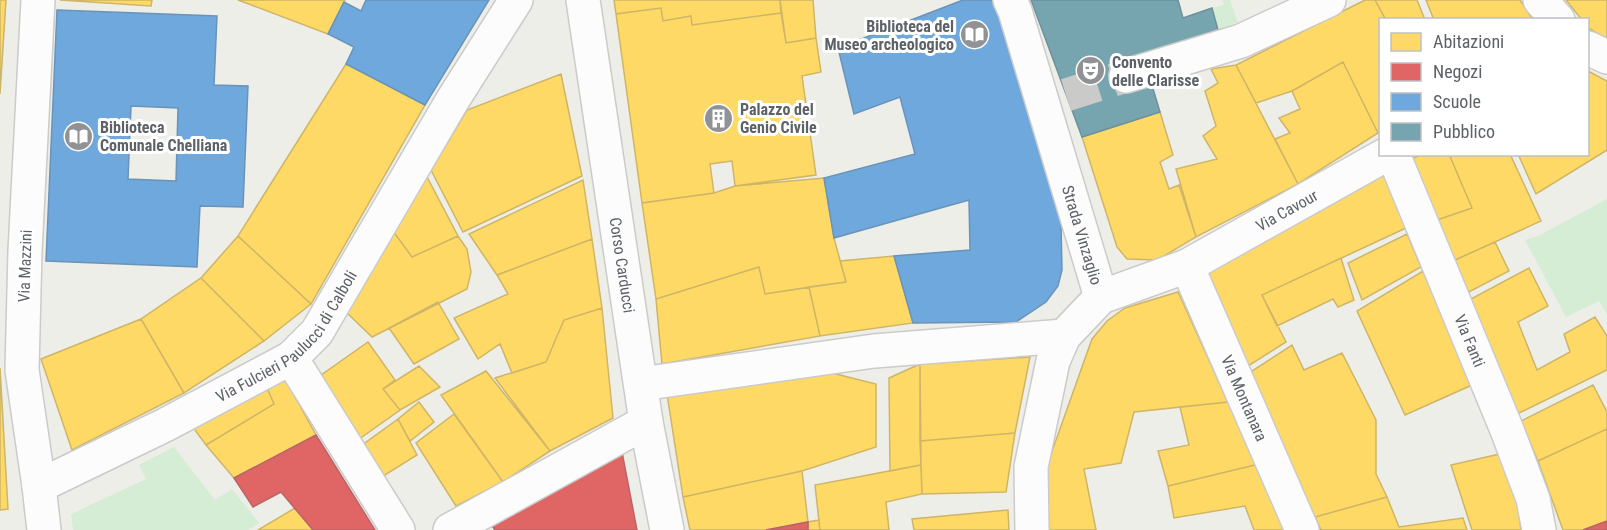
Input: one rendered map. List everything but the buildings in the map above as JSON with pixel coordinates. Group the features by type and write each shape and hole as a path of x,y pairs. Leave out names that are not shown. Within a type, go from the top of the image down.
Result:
{"street":[{"name":"Via Mazzini","path":"38,0 12,291 44,530"},
{"name":"Via Fulcieri Paulucci di Calboli","path":"39,486 165,425 291,358 317,332 452,101 516,0"},
{"name":"Corso Carducci","path":"583,0 591,66 646,422 667,530"},
{"name":"Strada Vinzaglio","path":"1010,0 1054,99 1101,297 1064,336 1053,361 1031,467 1032,530"},
{"path":"1126,76 1241,41 1329,0"},
{"path":"1540,0 1556,18"},
{"path":"1589,49 1607,57"},
{"name":"Via Cavour","path":"1101,297 1187,266 1383,156"},
{"name":"Via Fanti","path":"1394,156 1507,430 1533,499 1539,530"},
{"name":"Via Montanara","path":"1187,266 1302,530"},
{"path":"641,384 874,351 1064,336"},
{"path":"291,358 398,530"},
{"path":"450,530 646,422"}],"green space":[{"path":"1222,0 1230,0 1238,22 1218,30 1212,8 1224,5"},
{"path":"1607,199 1607,315 1599,301 1566,317 1525,240 1538,236"},
{"path":"174,447 215,500 232,489 259,523 248,530 73,530 71,514 146,479 139,465"}],"tunnel":[{"path":"1066,95 1126,76"}],"place":[{"name":"Biblioteca del Museo archeologico","path":"975,35"},
{"name":"Convento delle Clarisse","path":"1091,71"},
{"name":"Palazzo del Genio Civile","path":"719,118"},
{"name":"Biblioteca Comunale Chelliana","path":"79,136"}]}
